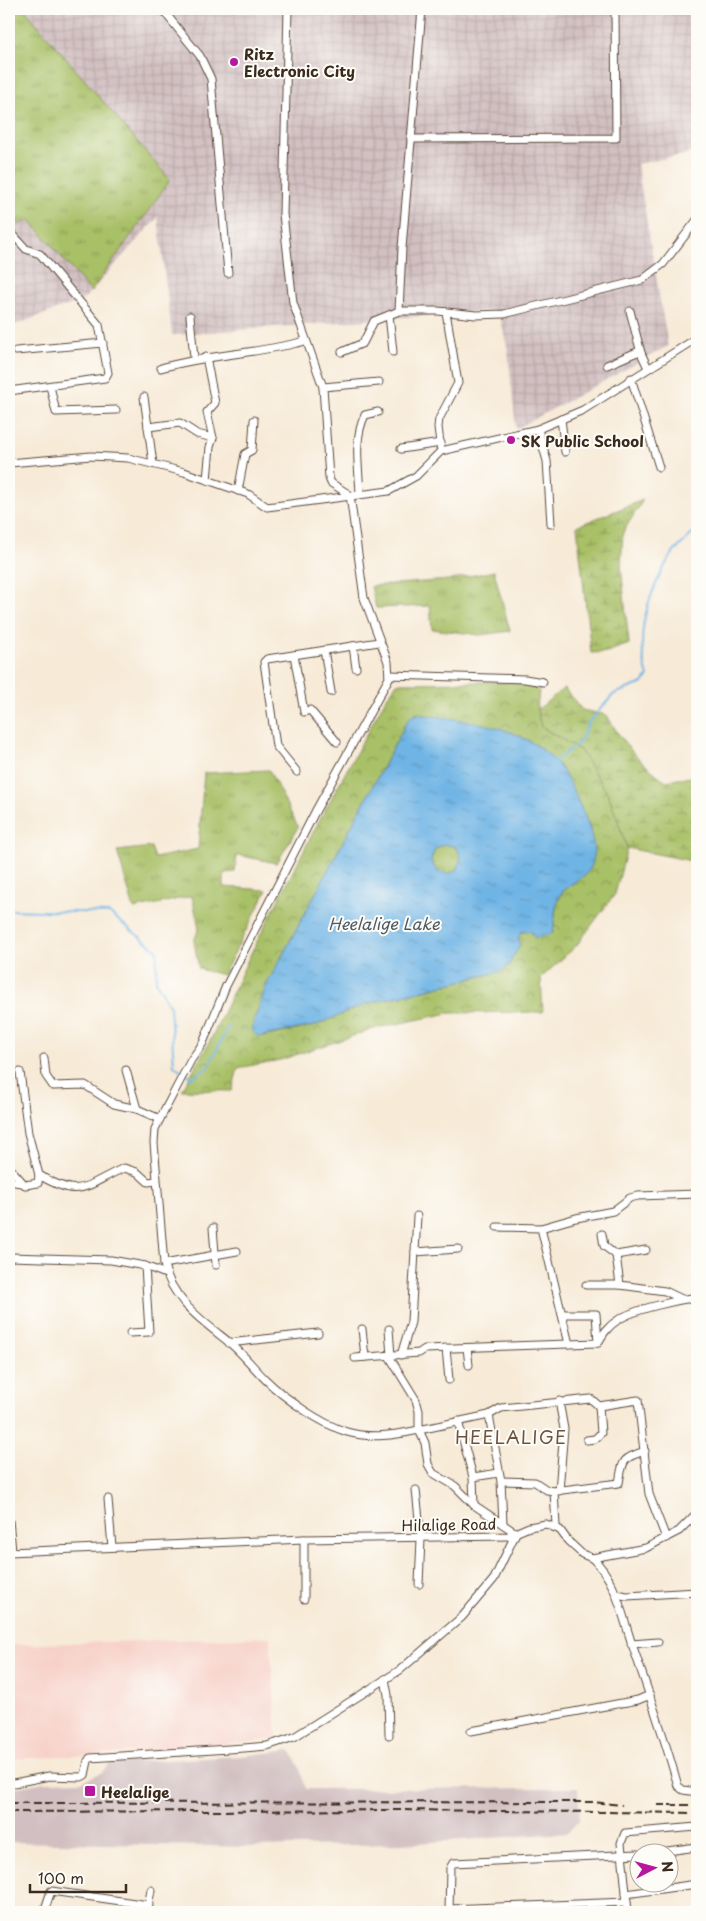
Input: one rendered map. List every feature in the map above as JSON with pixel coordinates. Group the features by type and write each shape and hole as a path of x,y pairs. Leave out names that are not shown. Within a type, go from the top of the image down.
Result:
{"street":[{"path":"162,9 200,56 211,79 228,273"},
{"path":"288,9 283,214 294,303 305,341 323,387 329,478 331,484 350,495"},
{"path":"399,311 422,9"},
{"path":"412,139 616,138 615,9"},
{"path":"342,352 363,343 374,321 399,311 476,315 504,314 642,280 663,264 697,220"},
{"path":"9,230 26,249 40,254 99,326 108,377 9,391"},
{"path":"630,311 641,353 648,368"},
{"path":"9,464 91,456 128,458 207,480 248,494 267,507 389,491 416,476 441,447 438,427 439,419 458,383 446,312"},
{"path":"190,316 194,358"},
{"path":"389,316 393,352"},
{"path":"402,449 441,447 538,429 583,410 697,338"},
{"path":"161,368 194,358 276,349 305,341"},
{"path":"16,351 103,343"},
{"path":"607,365 637,352 641,353"},
{"path":"206,357 214,403 207,412 213,438 210,447 207,480"},
{"path":"631,378 659,467"},
{"path":"323,387 379,382"},
{"path":"50,386 56,412 116,410"},
{"path":"144,397 153,464"},
{"path":"360,494 357,446 359,428 365,415 378,412"},
{"path":"561,419 565,452"},
{"path":"238,491 245,454 252,450 254,420"},
{"path":"148,427 180,423 197,434 213,438"},
{"path":"538,429 547,461 551,524"},
{"path":"350,495 364,598 388,662 389,675 384,692 315,812 226,986 203,1043 191,1060 155,1129 156,1181 166,1274 177,1293 200,1322 229,1342 267,1381 299,1407 346,1432 373,1436 419,1430 490,1415 501,1408 591,1399 599,1406 600,1433 596,1439 587,1440"},
{"path":"297,772 276,746 264,662 294,655 379,642"},
{"path":"353,646 356,668"},
{"path":"324,650 331,692"},
{"path":"294,655 304,712 310,710 337,742"},
{"path":"389,675 526,678 543,682"},
{"path":"44,1058 46,1076 53,1086 85,1085 114,1104 137,1109 160,1119"},
{"path":"126,1070 137,1109"},
{"path":"9,1181 35,1185 39,1181 28,1134 20,1072"},
{"path":"9,1167 21,1183"},
{"path":"39,1175 67,1189 78,1189 90,1185 124,1168 137,1172 148,1182 156,1181"},
{"path":"497,1227 541,1228 576,1218 613,1211 621,1204 638,1196 697,1194"},
{"path":"401,1355 411,1322 417,1216"},
{"path":"213,1228 216,1265"},
{"path":"541,1228 569,1344"},
{"path":"602,1234 604,1246 616,1255 620,1285"},
{"path":"415,1252 458,1250"},
{"path":"616,1255 646,1250"},
{"path":"164,1264 237,1251"},
{"path":"9,1257 111,1260 145,1266 166,1274"},
{"path":"130,1333 149,1332 145,1266"},
{"path":"586,1285 620,1285 665,1291 682,1299"},
{"path":"598,1344 606,1330 618,1319 682,1299 697,1297"},
{"path":"562,1314 596,1314 598,1344"},
{"path":"362,1329 365,1357"},
{"path":"9,1784 49,1776 81,1777 85,1775 90,1758 217,1751 267,1746 283,1742 318,1723 400,1670 462,1617 494,1579 516,1533 474,1505 455,1486 433,1473 428,1464 426,1443 419,1430 419,1411 416,1400 390,1356 389,1329"},
{"path":"229,1342 318,1333"},
{"path":"355,1358 401,1355 425,1349 598,1344"},
{"path":"446,1348 449,1380"},
{"path":"467,1348 469,1365"},
{"path":"599,1406 638,1400 649,1494 666,1538"},
{"path":"559,1401 564,1430 556,1491 556,1526 582,1554 592,1558 602,1567 616,1594 631,1644 667,1745 678,1786 683,1790 697,1792"},
{"path":"490,1415 501,1482 503,1524"},
{"path":"458,1421 473,1477 474,1505"},
{"path":"501,1482 535,1482 547,1490 556,1491 619,1483 624,1459 645,1451"},
{"path":"473,1477 499,1473"},
{"path":"416,1490 421,1539 419,1584"},
{"path":"108,1499 112,1547"},
{"path":"592,1558 646,1548 679,1530 697,1513"},
{"path":"9,1520 10,1551"},
{"name":"Hilalige Road","path":"10,1551 304,1538 421,1539 508,1536 546,1524 556,1526"},
{"path":"304,1538 304,1599"},
{"path":"616,1594 627,1596 697,1592"},
{"path":"631,1644 658,1642"},
{"path":"385,1679 388,1695 389,1735"},
{"path":"471,1731 638,1700 650,1695"},
{"path":"628,1912 621,1838 625,1833 697,1827"},
{"path":"678,1850 697,1847"},
{"path":"627,1902 449,1911 450,1868 452,1863 628,1855"},
{"path":"626,1894 697,1884"},
{"path":"44,1912 51,1891 148,1909 151,1890"}],"shaded area":[{"path":"9,9 697,9 697,152 637,164 668,346 516,429 508,350 498,310 172,335 158,217 83,300 9,327"},
{"path":"270,1637 277,1739 111,1754 9,1759 9,1645"},
{"path":"290,1750 299,1766 306,1789 578,1788 580,1820 566,1833 403,1844 250,1847 9,1842 9,1789 44,1782 82,1781 101,1773 110,1763 241,1756"}],"green space":[{"path":"9,9 24,9 170,180 91,292 30,220 19,224 9,212"},
{"path":"643,500 623,532 621,566 629,644 607,652 591,653 577,526"},
{"path":"494,571 510,631 480,635 432,629 430,606 376,608 371,586 449,580"},
{"path":"397,683 522,683 539,690 537,710 541,727 580,750 609,796 627,848 615,894 576,946 541,978 543,1012 449,1013 377,1028 280,1060 238,1068 232,1091 182,1090 212,1037 251,953 319,821 385,700","holes":["409,718 555,761 590,827 585,875 568,888 559,898 555,912 553,933 534,935 528,930 521,932 518,936 520,944 509,965 502,971 366,1004 314,1026 263,1037 266,986"]},
{"path":"564,688 582,710 607,715 632,752 666,781 697,776 697,859 692,861 627,848 609,796 580,750 541,727 537,710"},
{"path":"269,770 298,827 277,863 237,855 235,872 224,873 224,887 267,890 223,975 199,969 194,941 199,928 192,896 134,909 117,851 151,847 155,858 198,849 204,773"},
{"path":"446,844 457,848 461,859 457,870 446,874 435,870 431,859 435,848"}],"water":[{"name":"Heelalige Lake","path":"416,714 489,725 524,738 540,748 558,765 576,797 592,837 594,858 592,865 587,873 564,890 558,899 553,933 535,938 531,931 521,932 518,939 520,944 509,965 502,971 366,1004 314,1026 258,1037 251,1030 266,986 409,718","holes":["445,844 456,847 461,857 458,869 448,874 437,871 431,860 435,849"]}],"waterway":[{"path":"555,761 580,742 588,723 614,694 643,683 648,676 642,646 645,617 649,602 654,588 671,556 697,529"},
{"path":"9,910 109,913 157,950 156,981 170,1007 174,1065 183,1072"},
{"path":"187,1074 192,1078 208,1067 228,1027"}],"railway":[{"path":"9,1803 593,1802 622,1805"},
{"path":"657,1805 697,1805"},
{"path":"9,1812 399,1810 697,1813"}],"place":[{"name":"Ritz Electronic City","path":"234,62"},
{"name":"SK Public School","path":"511,440"},
{"name":"Heelalige","path":"90,1791"}],"district":[{"name":"HEELALIGE","path":"511,1436"}]}
